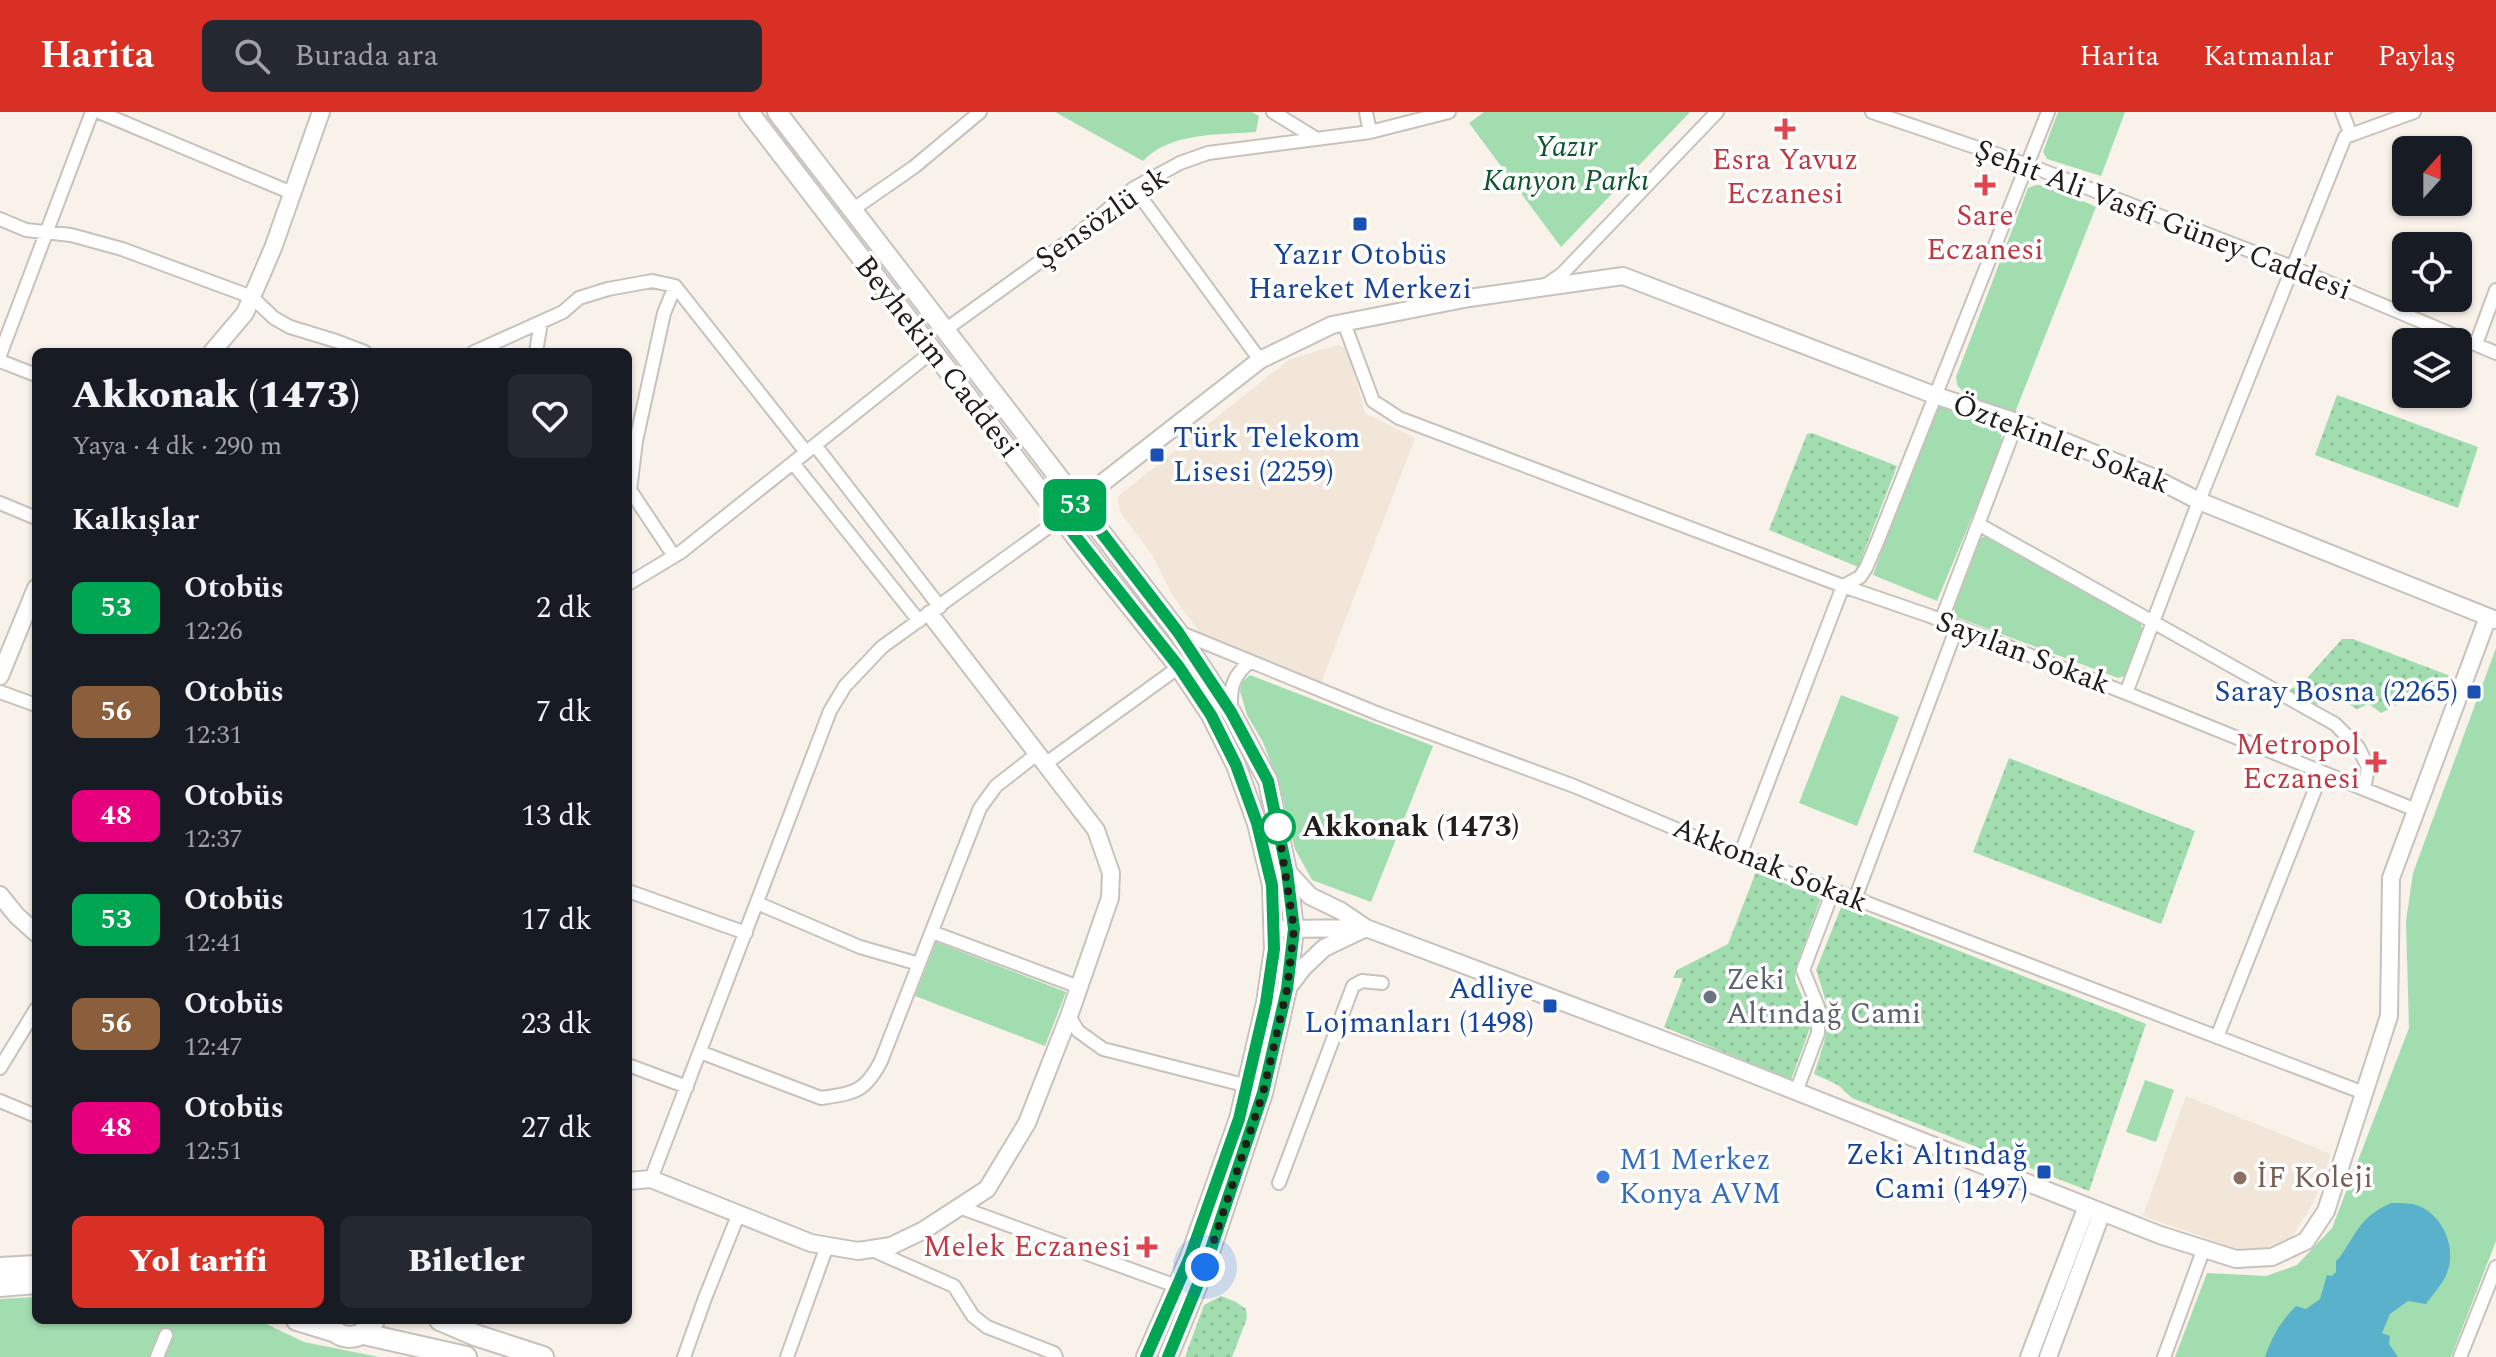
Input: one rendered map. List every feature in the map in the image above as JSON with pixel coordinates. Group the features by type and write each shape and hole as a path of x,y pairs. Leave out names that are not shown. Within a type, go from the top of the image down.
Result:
{"main road":[{"name":"Beyhekim Caddesi","path":"749,112 1179,667 1211,715 1241,779 1257,823 1272,885 1274,949 1266,1003 1234,1133 1190,1257 1146,1357"},
{"name":"Beyhekim Caddesi","path":"777,112 1178,632 1231,712 1268,781 1287,871 1294,929 1287,989 1263,1093 1205,1267 1168,1357"},
{"path":"0,1268 32,1266"},
{"path":"0,1286 32,1283"},
{"path":"449,1324 543,1357"},
{"path":"329,1326 348,1338 369,1327 466,1357"}],"street":[{"path":"0,355 92,112"},
{"path":"99,112 292,193"},
{"path":"215,348 245,313 273,248 321,112"},
{"path":"852,210 914,167 980,112"},
{"path":"1273,112 1317,139"},
{"path":"1366,112 1370,132"},
{"name":"Şensözlü sk","path":"945,330 1077,235 1134,188 1180,163 1208,153 1370,132 1449,112"},
{"path":"651,1179 830,711 845,686 882,647 1061,518 1260,360 1332,325 1543,287 1562,274 1717,112"},
{"name":"Şehit Ali Vasfi Güney Caddesi","path":"1872,112 2028,165 2292,267 2496,353"},
{"path":"1740,855 1843,586 1860,577 1866,568 2048,112"},
{"path":"2342,112 2351,135 2414,112"},
{"name":"Sayılan Sokak","path":"1344,323 1373,401 1399,418 2126,693 2292,267 2345,137 2351,135"},
{"path":"1134,188 1260,360"},
{"path":"0,219 26,230 71,235 122,249 252,297 274,318 290,327 353,348"},
{"name":"Öztekinler Sokak","path":"1543,287 1623,276 1934,395 2017,422 2152,477 2199,501 2492,618"},
{"path":"483,348 563,312 579,298 652,281 675,286 811,449 930,614 1096,830 1111,873 1110,898 1027,1123 987,1189 924,1230 891,1246 858,1251 827,1246 811,1243 651,1179 632,1181"},
{"path":"632,474 636,441 664,313 675,286"},
{"path":"2476,344 2496,290"},
{"path":"537,348 541,322"},
{"path":"632,582 674,556 933,351"},
{"path":"0,361 32,373"},
{"path":"1941,621 2017,422"},
{"path":"793,463 930,614"},
{"path":"632,493 674,556"},
{"path":"0,503 32,516"},
{"path":"1978,524 2335,724 2358,747 2368,767 2364,789"},
{"path":"0,676 32,598"},
{"path":"1287,871 1310,896 1366,928 2160,1235 2236,1259 2272,1257 2306,1241 2326,1211 2389,1016 2391,878 2492,618"},
{"path":"1855,899 1957,627"},
{"name":"Akkonak Sokak","path":"1178,632 1379,714 1574,786 1740,855 2364,1093"},
{"path":"1231,712 1233,679 1250,662"},
{"path":"700,1052 821,1098 861,1089 871,1080 881,1061 980,808 996,786 1179,667"},
{"path":"0,692 32,704"},
{"path":"2126,693 2416,810"},
{"path":"2217,1037 2322,772"},
{"path":"1796,1092 1818,1033 1818,1007 1803,970 1833,891"},
{"path":"632,892 746,933"},
{"path":"0,895 32,929"},
{"path":"757,903 860,947 919,964"},
{"path":"1273,930 1366,928"},
{"path":"1287,989 1324,948 1366,928"},
{"path":"932,932 1079,987"},
{"path":"1279,1183 1353,986 1362,981 1382,983"},
{"path":"0,1068 32,1016"},
{"path":"1069,1016 1078,1031 1103,1049 1248,1086"},
{"path":"632,1066 687,1087"},
{"path":"0,1101 32,1114"},
{"path":"959,1207 1176,1286"},
{"path":"2029,1357 2094,1209"},
{"path":"2048,1357 2094,1209"},
{"path":"684,1357 739,1213"},
{"path":"787,1357 827,1246"},
{"path":"2164,1357 2204,1248"},
{"path":"870,1249 954,1286 973,1316 987,1327 1054,1353 1056,1357"},
{"path":"2460,1357 2496,1267"},
{"path":"157,1357 166,1335"}],"shaded area":[{"path":"1338,345 1347,348 1365,413 1415,438 1321,683 1203,637 1173,596 1152,555 1121,513 1117,497 1290,359"},
{"name":"İF Koleji","path":"2186,1096 2331,1154 2314,1201 2290,1240 2249,1253 2143,1216"}],"green space":[{"path":"1055,112 1252,112 1259,116 1256,132 1181,140 1154,152 1143,161"},
{"name":"Yazır Kanyon Parkı","path":"1484,112 1690,112 1561,247 1469,123"},
{"path":"2058,112 2125,112 2101,176 2047,159 2043,152"},
{"path":"2048,185 2096,207 2014,415 1964,393 1957,385 1956,377 2028,188"},
{"path":"2337,395 2478,447 2458,508 2315,455"},
{"path":"1942,406 2001,429 2002,445 1937,601 1873,575 1933,411"},
{"path":"1812,433 1897,466 1858,567 1769,530 1807,434"},
{"path":"1987,536 2140,620 2142,629 2126,676 2118,678 1956,617 1953,604 1980,538"},
{"path":"2342,639 2353,639 2453,677 2446,697 2420,685 2411,688 2402,702 2381,713 2369,704 2357,709 2325,691 2315,707 2288,690 2302,684"},
{"path":"2496,648 2496,1241 2451,1357 2175,1357 2207,1273 2266,1276 2297,1265 2332,1228 2409,1028 2406,921 2413,873"},
{"path":"1250,675 1433,746 1371,902 1312,880 1295,849 1280,787 1263,742 1247,715 1240,691 1242,682"},
{"path":"1841,695 1899,717 1857,826 1799,803"},
{"path":"2009,758 2195,831 2161,924 1973,852"},
{"path":"1756,872 1821,898 1796,967 1795,980 1811,1025 1791,1080 1664,1027 1683,978 1673,978 1677,970 1728,944"},
{"path":"1842,905 2146,1024 2089,1191 1852,1098 1838,1085 1814,1074 1827,1022 1825,1000 1816,970"},
{"path":"936,942 1066,992 1045,1046 915,996"},
{"path":"2145,1080 2174,1090 2156,1142 2126,1132"},
{"path":"1221,1296 1246,1309 1247,1318 1232,1357 1185,1357 1204,1305"},
{"path":"32,1297 32,1324 266,1324 304,1342 379,1357 0,1357 0,1299"}],"water":[{"path":"2391,1203 2416,1205 2434,1216 2445,1233 2450,1253 2445,1277 2426,1304 2408,1301 2390,1314 2382,1333 2390,1336 2389,1344 2398,1357 2265,1357 2278,1329 2296,1306 2306,1309 2320,1299 2327,1275 2332,1276 2336,1272 2336,1261 2361,1226 2372,1214"}],"bus line":[{"name":"53","path":"1146,1357 1190,1257 1239,1119 1266,1003 1274,949 1272,885 1257,823 1236,765 1211,715 1179,667 1061,518 1078,502 1178,632 1231,712 1268,781 1287,871 1294,929 1287,989 1263,1093 1205,1267 1168,1357"}],"place":[{"name":"Esra Yavuz Eczanesi","path":"1785,129"},
{"name":"Sare Eczanesi","path":"1985,185"},
{"name":"Yazır Otobüs Hareket Merkezi","path":"1360,224"},
{"name":"Türk Telekom Lisesi (2259)","path":"1157,455"},
{"name":"Saray Bosna (2265)","path":"2474,692"},
{"name":"Metropol Eczanesi","path":"2376,762"},
{"name":"Akkonak (1473)","path":"1278,827"},
{"name":"Zeki Altındağ Cami","path":"1710,997"},
{"name":"Adliye Lojmanları (1498)","path":"1550,1006"},
{"name":"Zeki Altındağ Cami (1497)","path":"2044,1172"},
{"name":"M1 Merkez Konya AVM","path":"1603,1177"},
{"name":"İF Koleji","path":"2240,1178"},
{"name":"Melek Eczanesi","path":"1147,1247"}],"route":[{"path":"1205,1267 1263,1093 1287,989 1294,929 1278,827"}]}
